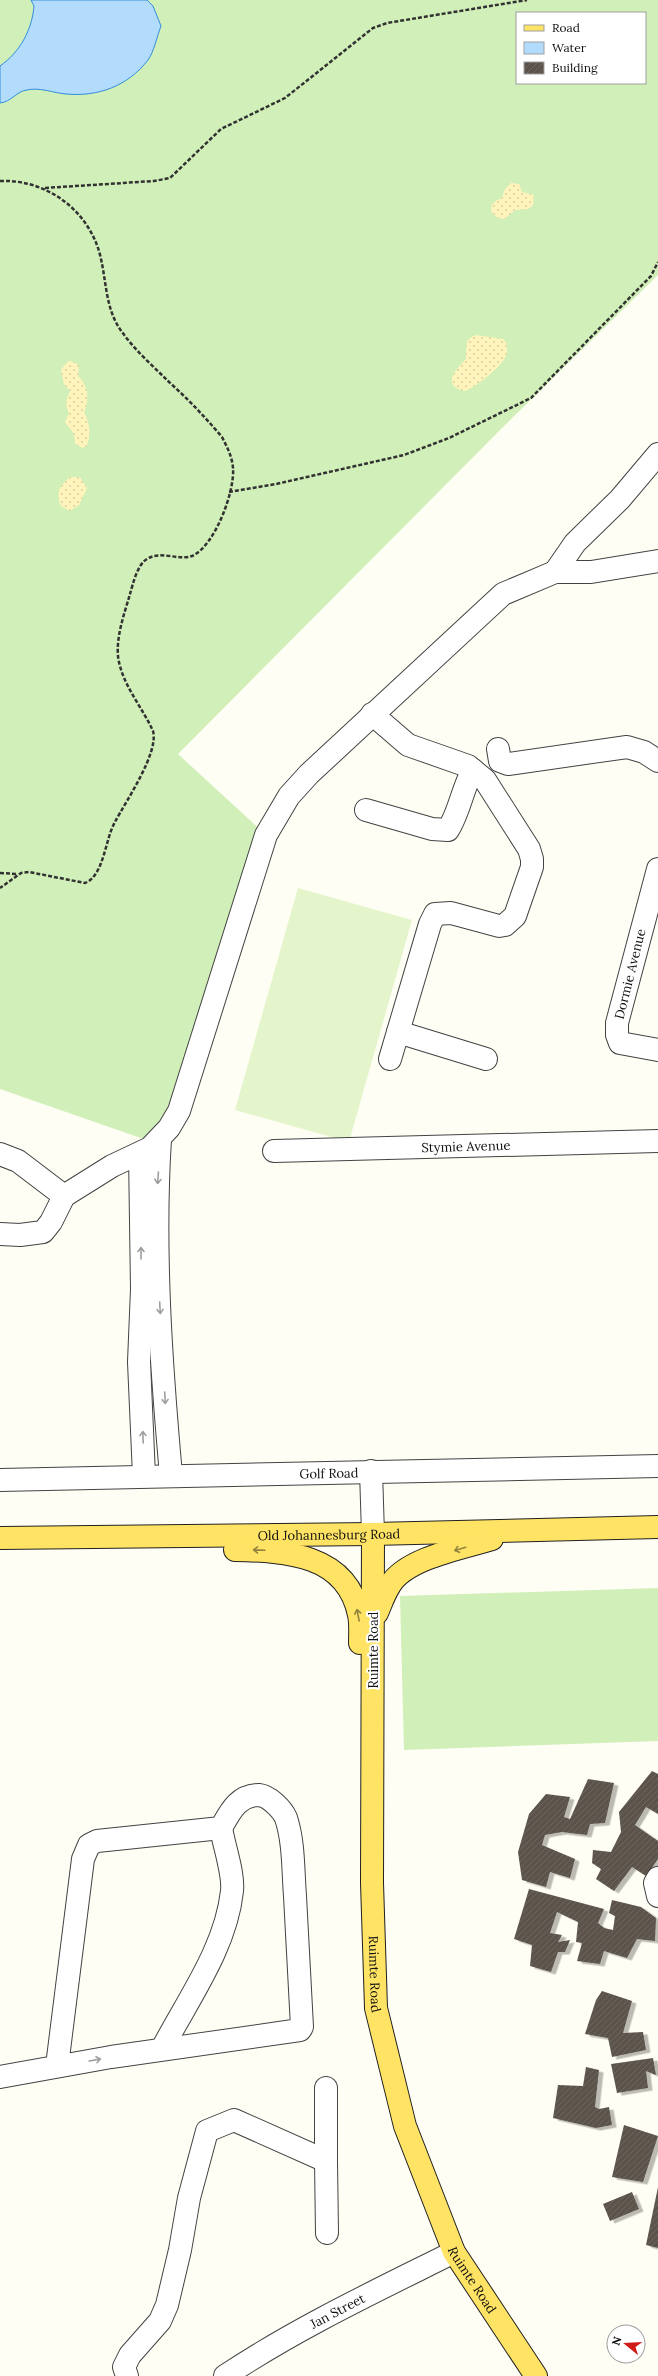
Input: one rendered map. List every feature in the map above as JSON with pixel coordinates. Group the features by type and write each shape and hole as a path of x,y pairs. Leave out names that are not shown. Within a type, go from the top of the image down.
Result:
{"main road":[{"name":"Old Johannesburg Road","path":"0,1538 374,1534 658,1527"},
{"path":"373,1621 390,1584 404,1570 421,1561 524,1531"},
{"name":"Ruimte Road","path":"374,1534 372,1836 376,2008 405,2126 454,2252 536,2376"},
{"path":"140,1537 161,1543 198,1548 270,1551 296,1555 320,1563 340,1577 352,1594 359,1616 363,1751 372,1836"}],"street":[{"path":"555,572 575,543 620,499 658,454"},
{"path":"575,543 591,572"},
{"path":"0,1234 20,1235 43,1232 51,1222 64,1196 112,1166 140,1154 160,1139 179,1111 266,835 289,796 372,714 493,602 514,588 555,572 591,572 658,561"},
{"path":"372,714 408,745 473,770 485,780 529,849 532,859 532,867 515,916 505,925 499,926 451,913 435,914 430,924 390,1059"},
{"path":"498,749 500,761 508,764 627,747 640,751 658,761"},
{"path":"366,810 432,829 448,830 456,815 466,784 473,770"},
{"name":"Dormie Avenue","path":"658,869 625,988 617,1029 620,1043 658,1050"},
{"path":"398,1032 486,1059"},
{"path":"160,1139 157,1188 159,1286 166,1416 171,1475"},
{"name":"Stymie Avenue","path":"274,1151 658,1141"},
{"path":"0,1154 18,1161 64,1196"},
{"path":"140,1154 142,1289 139,1362 144,1476"},
{"name":"Golf Road","path":"0,1480 171,1475 658,1466"},
{"path":"371,1471 374,1534"},
{"path":"0,2077 162,2049 296,2031 302,2027 292,1855 286,1818 279,1807 262,1796 250,1795 240,1800 230,1812 221,1828 232,1886 227,1916 215,1950 162,2049"},
{"path":"57,2066 83,1859 89,1845 97,1841 221,1828"},
{"path":"658,1878 655,1883 658,1896"},
{"path":"326,2088 327,2233"},
{"path":"127,2376 124,2367 127,2359 160,2321 167,2305 189,2198 207,2131 234,2120 326,2161"},
{"name":"Jan Street","path":"225,2376 260,2352 336,2311 454,2252"}],"path":[{"path":"0,181 24,183 44,188 154,181 170,178 221,129 285,98 373,28 387,23 527,0"},
{"path":"0,873 35,873 85,883 91,881 98,872 114,822 142,772 155,739 153,731 119,665 118,648 121,628 136,574 146,559 160,555 191,556 204,546 217,527 229,492 233,469 230,452 222,437 133,345 118,326 108,303 101,258 95,235 83,218 68,203 44,188"},
{"path":"229,492 276,484 404,455 449,438 531,398 651,276 658,262"},
{"path":"0,888 21,873"}],"green space":[{"path":"0,0 658,0 658,275 503,427 178,754 266,835 155,1143 0,1089"},
{"path":"298,888 412,920 349,1142 235,1110"},
{"path":"658,1588 658,1741 404,1750 400,1596"}],"sand":[{"path":"511,183 519,184 522,192 534,195 533,205 528,209 515,210 505,219 498,218 492,213 491,207 495,202 502,198 505,189"},
{"path":"476,335 503,339 507,345 507,354 504,360 487,376 468,390 464,391 453,385 453,376 458,367 466,359 467,342"},
{"path":"71,361 79,365 78,376 84,384 87,393 87,403 84,412 89,425 89,437 87,446 82,448 75,443 74,434 65,422 69,413 66,404 70,391 64,384 61,370 67,362"},
{"path":"70,477 80,477 87,488 79,505 70,511 61,506 58,497 61,486"}],"water":[{"path":"31,0 147,0 153,6 161,26 154,48 148,60 131,77 112,88 90,94 66,94 32,89 20,92 7,101 0,103 0,66 19,47 28,32 34,6"}],"building":[{"path":"652,1771 658,1774 658,1814 646,1807 635,1825 658,1841 658,1859 646,1876 632,1867 614,1891 596,1879 601,1869 592,1863 593,1850 611,1852 621,1832 619,1812"},
{"path":"588,1779 614,1783 605,1823 590,1824 587,1835 562,1832 545,1835 542,1845 575,1859 570,1878 550,1872 546,1887 522,1880 518,1852 529,1814 546,1794 570,1797 564,1817 570,1819"},
{"path":"529,1889 604,1909 598,1923 604,1928 613,1930 615,1916 609,1913 612,1900 641,1907 656,1918 655,1941 637,1939 627,1958 604,1951 600,1964 577,1961 582,1943 576,1942 578,1922 557,1912 550,1933 562,1935 558,1942 570,1940 565,1952 558,1952 551,1972 530,1966 532,1945 514,1939"},
{"path":"602,1991 632,2001 623,2033 643,2032 646,2050 612,2057 608,2038 585,2034 596,2000"},
{"path":"653,2058 656,2075 646,2071 648,2088 617,2093 611,2064"},
{"path":"586,2067 599,2070 595,2107 599,2109 609,2107 612,2125 596,2128 553,2118 558,2085 583,2086"},
{"path":"624,2125 658,2136 643,2182 612,2177"},
{"path":"658,2187 658,2248 646,2245"},
{"path":"632,2192 639,2209 610,2221 603,2204"}]}
